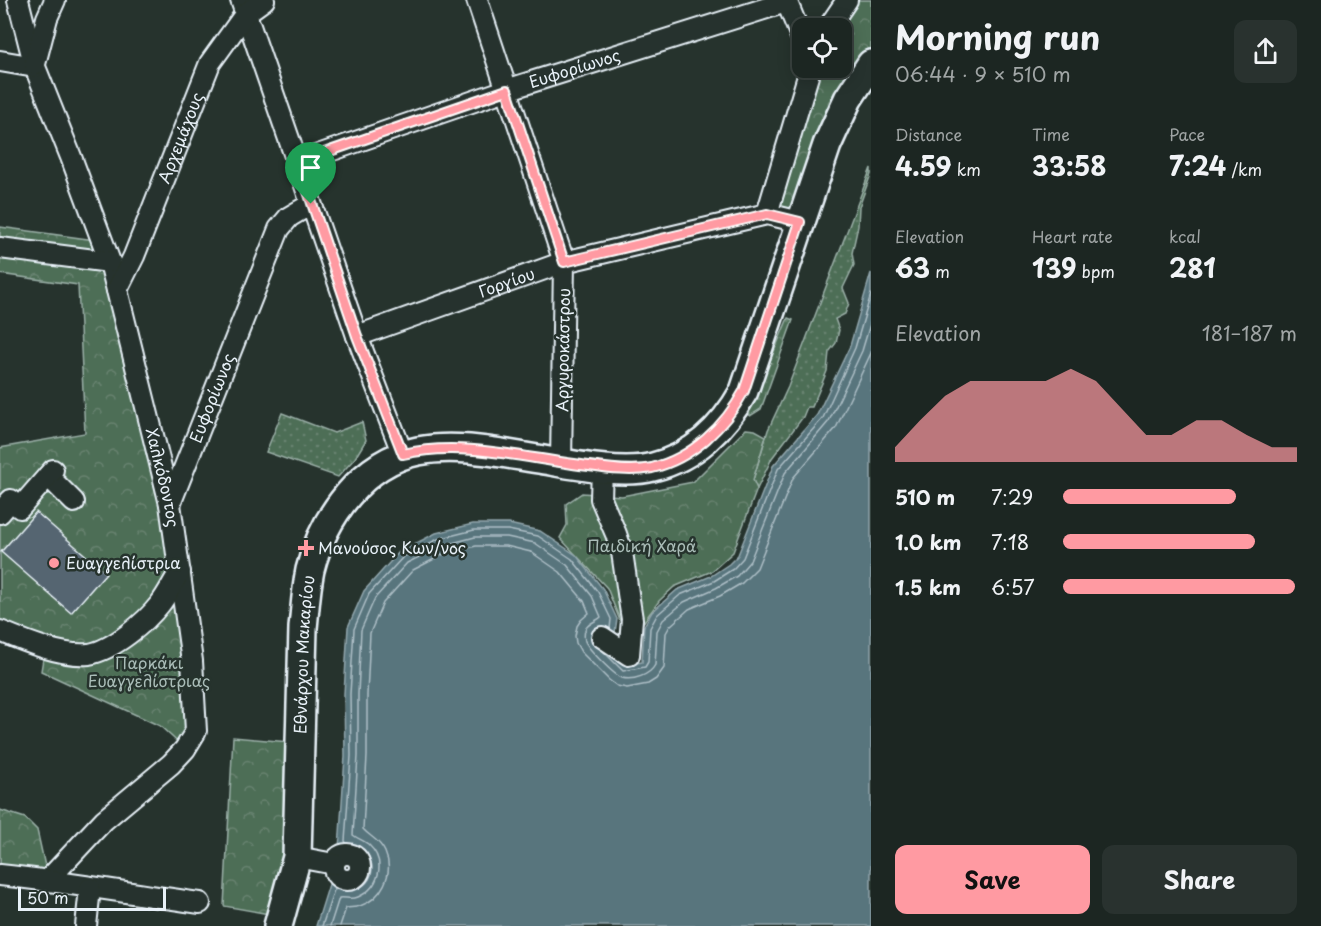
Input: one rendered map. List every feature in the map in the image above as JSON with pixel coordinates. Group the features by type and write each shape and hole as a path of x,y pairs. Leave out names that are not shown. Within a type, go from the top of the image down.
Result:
{"street":[{"name":"Χαλκόδοντος","path":"18,0 34,67 110,262 170,504 192,661 196,730 185,749 171,764 104,820 48,880"},
{"path":"0,61 34,67 47,18 55,0"},
{"name":"Αρχεμάχους","path":"117,290 134,256 210,63 244,7 264,0"},
{"name":"Αργυροκάστρου","path":"477,0 564,262 561,463"},
{"path":"835,18 847,0"},
{"path":"786,1 793,18"},
{"name":"Ευφορίωνος","path":"298,162 507,90 786,1"},
{"path":"244,7 357,336 403,454"},
{"path":"800,222 827,145 848,99 871,64"},
{"path":"767,214 807,78"},
{"name":"Ευφορίωνος","path":"170,504 279,229 289,217 311,204"},
{"name":"Γοργίου","path":"357,336 564,262 767,214 800,222"},
{"name":"Εθνάρχου Μακαρίου","path":"278,926 297,857 303,628 310,571 323,534 343,501 381,465 403,454 419,450 454,448 602,468 630,469 652,468 694,449 722,424 735,408 744,391 800,222"},
{"path":"0,248 110,262"},
{"path":"602,468 601,499 622,552 632,619 629,655 602,637"},
{"path":"0,513 11,500 20,508 50,473 74,502"},
{"path":"0,631 28,643 66,652 90,654 103,650 142,622 160,603 180,572"},
{"path":"297,857 334,864"},
{"path":"0,875 200,903"},
{"path":"86,926 90,888"}],"green space":[{"path":"847,0 871,0 871,64 800,222 767,214 806,78 852,78 852,18 835,18"},
{"path":"871,168 859,207 858,226 852,253 854,265 843,288 849,303 845,314 835,319 839,330 836,343 829,352 827,371 812,407 807,407 803,417 772,458 757,489 753,480 768,430 788,387"},
{"name":"Παρκάκι Ευαγγελίστριας","path":"0,227 102,241 117,290 192,661 185,749 160,726 41,671 45,647 0,631 0,448 85,433 78,285 0,274"},
{"path":"788,318 793,320 761,409 750,416 749,411"},
{"path":"282,413 334,433 362,422 366,440 355,458 338,477 266,452"},
{"name":"Παιδική Χαρά","path":"746,429 755,430 766,436 753,480 757,489 733,552 712,571 674,587 659,601 640,627 621,623 607,588 560,538 567,525 566,504 582,493 622,496 693,482"},
{"path":"233,737 300,743 281,916 224,906"},
{"path":"0,810 25,818 37,830 48,880 0,875"}],"water":[{"path":"871,273 871,926 316,926 330,881 352,885 361,877 366,868 364,858 360,854 339,849 345,756 344,694 348,627 364,591 399,552 436,533 473,524 509,524 540,531 576,555 603,589 617,619 614,639 598,637 625,665 642,662 644,626 652,612 677,590 711,576 738,555 773,466 817,415 850,346"}],"building":[{"name":"Ευαγγελίστρια","path":"36,512 106,573 71,613 1,552"}],"place":[{"name":"Μανούσος Κων/νος","path":"306,548"},
{"name":"Ευαγγελίστρια","path":"54,563"}],"route":[{"path":"507,90 564,262 767,214 800,222 752,371 735,408 710,436 682,456 652,468 622,469 454,448 419,450 403,454 357,336 311,204 298,162 507,90"}]}
